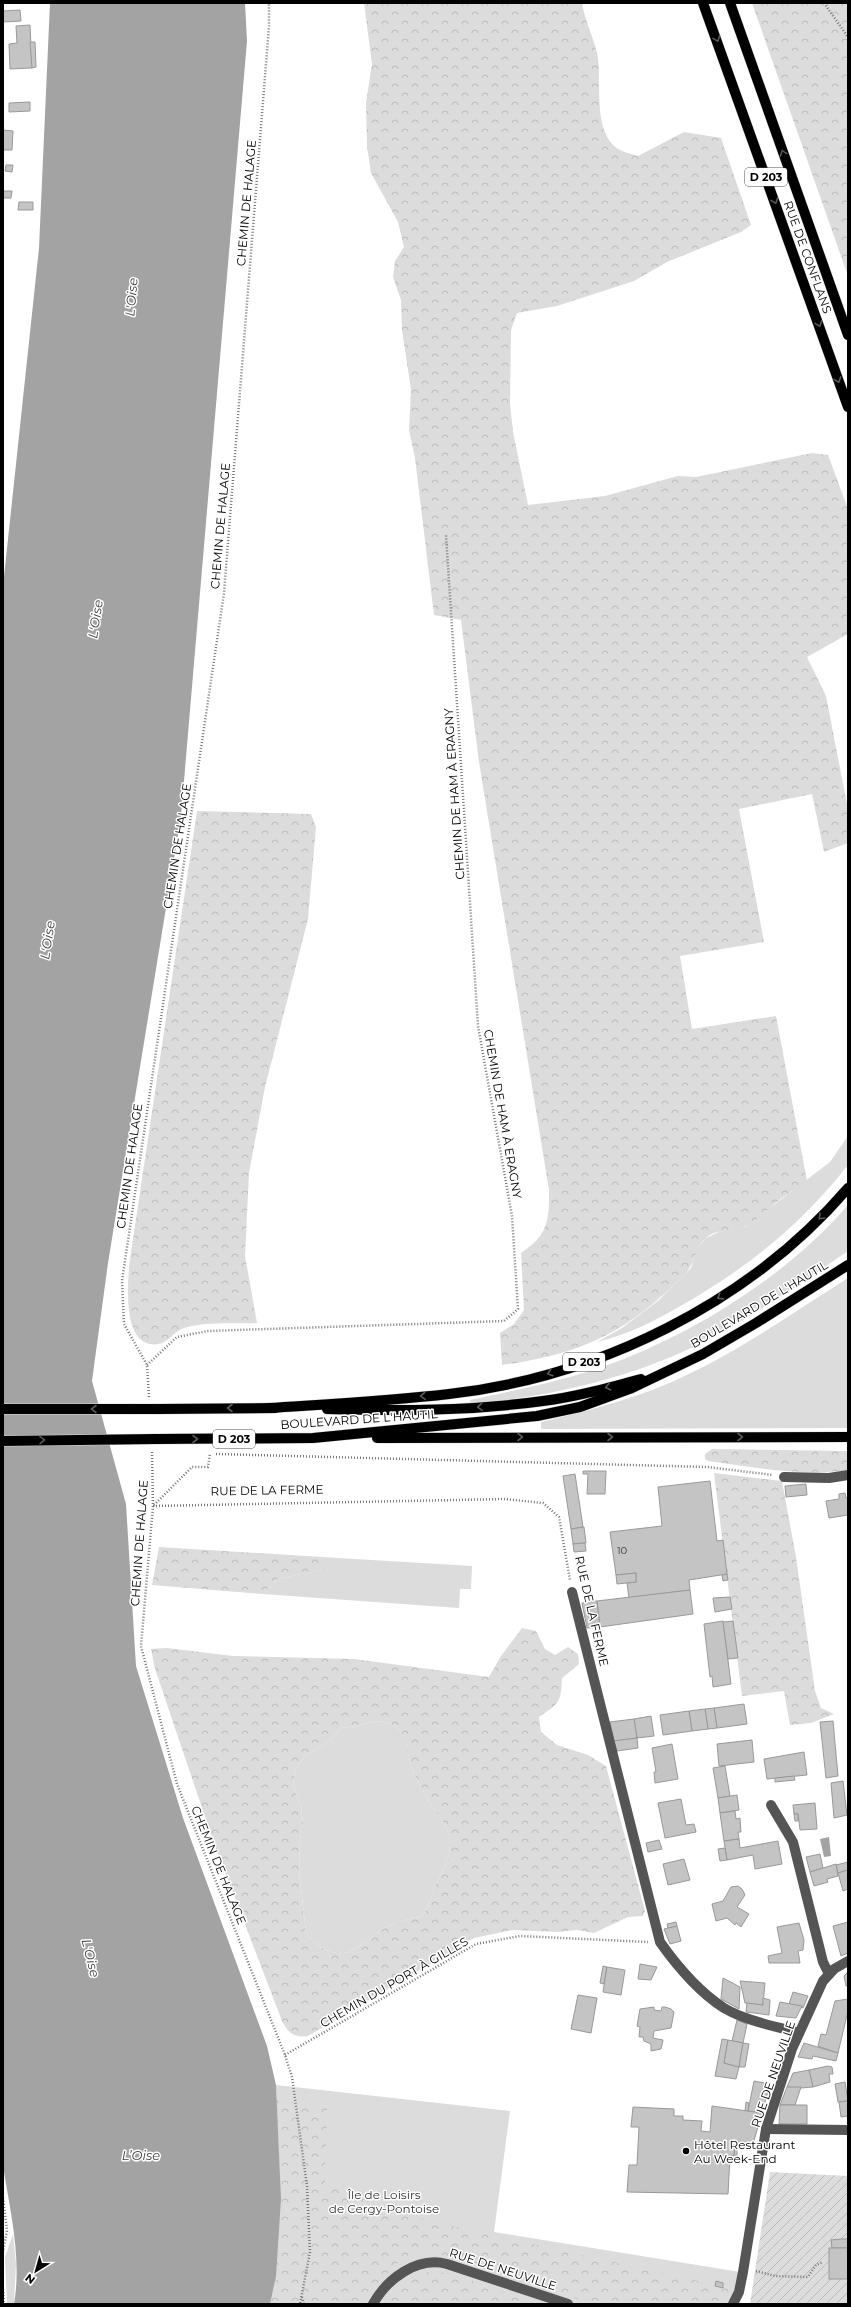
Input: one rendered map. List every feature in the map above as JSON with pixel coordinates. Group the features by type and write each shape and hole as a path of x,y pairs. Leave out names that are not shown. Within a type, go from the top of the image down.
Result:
{"main road":[{"name":"RUE DE CONFLANS","path":"703,3 848,407"},
{"name":"RUE DE CONFLANS","path":"730,3 848,335"},
{"name":"D 203","path":"269,1408 449,1394 536,1377 604,1355 667,1328 726,1293 792,1243 848,1188"},
{"name":"BOULEVARD DE L'HAUTIL","path":"3,1441 313,1438 556,1413 606,1399 729,1340 848,1265"},
{"name":"BOULEVARD DE L'HAUTIL","path":"3,1409 154,1406 414,1410 500,1406 551,1400 660,1374"},
{"name":"D 203","path":"313,1438 848,1436"}],"street":[{"path":"784,1477 829,1478 848,1475"},
{"name":"RUE DE LA FERME","path":"572,1592 660,1942 695,1984 725,2008 741,2016 799,2033"},
{"path":"771,1805 793,1842 823,1962 829,1974"},
{"name":"RUE DE NEUVILLE","path":"733,2304 739,2292 744,2268 766,2128 799,2033 823,1981 829,1974 848,1961"},
{"path":"766,2128 848,2130"},
{"name":"RUE DE NEUVILLE","path":"373,2304 386,2287 398,2276 414,2267 432,2262 447,2264 568,2304"},
{"path":"737,2304 739,2292"}],"path":[{"name":"CHEMIN DE HALAGE","path":"154,1406 147,1365 124,1324 122,1281 224,593 269,3"},
{"path":"824,3 848,37"},
{"name":"CHEMIN DE HAM À ERAGNY","path":"147,1365 177,1337 208,1331 504,1321 518,1309 512,1216 478,1026 446,535"},
{"name":"CHEMIN DE HALAGE","path":"152,1450 153,1506 141,1646 177,1784 286,2055 292,2077 307,2186 310,2252 300,2304"},
{"path":"153,1506 192,1467 208,1467 210,1453 707,1467 784,1477"},
{"name":"RUE DE LA FERME","path":"153,1506 505,1499 543,1503 559,1517 572,1592"},
{"name":"CHEMIN DU PORT À GILLES","path":"286,2055 476,1944 520,1936 660,1942"},
{"path":"3,2198 7,2230 3,2252"},
{"path":"744,2268 775,2276 808,2277 816,2265 822,2262"},
{"path":"3,2289 4,2304"},
{"path":"302,2297 304,2304"}],"green space":[{"path":"364,3 582,3 597,53 599,64 601,118 604,130 610,141 618,149 638,156 684,132 721,138 751,225 741,232 667,262 634,281 557,306 517,313 511,330 510,404 513,432 528,505 605,496 678,476 696,477 812,453 828,455 848,509 848,634 807,657 826,696 848,809 848,843 824,852 812,794 739,809 764,942 680,956 692,1029 776,1016 807,1181 746,1226 720,1231 706,1238 699,1246 691,1266 685,1274 644,1311 623,1325 580,1347 531,1360 502,1365 500,1333 514,1324 524,1310 521,1253 536,1241 544,1229 548,1217 549,1190 479,762 461,620 434,615 415,458 409,430 411,390 402,330 401,300 393,277 395,261 404,247 398,222 371,173 367,146 366,103 372,64"},
{"path":"752,3 848,3 848,276"},
{"path":"197,811 311,814 316,827 308,919 265,1087 249,1173 245,1256 257,1323 201,1324 180,1330 165,1342 158,1344 146,1343 138,1337 133,1327 130,1315 128,1301 129,1266"},
{"path":"848,1136 848,1165 812,1206 773,1243 730,1275 684,1304 642,1326 597,1342 622,1328 659,1300 691,1268 696,1250 706,1238 721,1231 745,1227 830,1162"},
{"path":"848,1205 848,1251 761,1309 707,1340 651,1365 622,1375 532,1396 471,1404 470,1400 539,1385 591,1371 641,1352 673,1337 706,1319 769,1278 798,1255"},
{"path":"848,1278 848,1428 541,1429 541,1422 617,1402 662,1386 686,1375 734,1350"},
{"path":"712,1449 848,1451 848,1470 830,1472 795,1472 708,1461 705,1459 705,1454"},
{"path":"714,1473 782,1481 796,1557 815,1691 821,1708 834,1714 811,1723 790,1725 784,1691 742,1696"},
{"path":"159,1547 322,1557 325,1569 278,1579 263,1594 152,1585"},
{"path":"322,1557 472,1566 471,1589 460,1589 459,1608 263,1594 278,1579 324,1569"},
{"path":"522,1628 536,1631 545,1649 555,1655 568,1647 578,1654 579,1664 562,1678 561,1693 558,1702 539,1717 541,1732 557,1745 588,1755 606,1766 645,1911 643,1916 628,1917 594,1933 577,1930 557,1932 513,1930 474,1938 308,2036 292,2034 282,2021 214,1843 155,1669 151,1649 167,1648 233,1656 354,1659 489,1677 501,1656","holes":["376,1721 393,1725 398,1729 404,1738 415,1776 426,1797 443,1822 449,1836 449,1853 429,1905 421,1917 401,1921 386,1927 351,1951 345,1953 332,1952 320,1947 306,1933 299,1870 300,1840 303,1824 301,1808 293,1785 295,1769 306,1755 330,1741 341,1728"]},
{"path":"376,1721 393,1725 402,1733 415,1776 426,1797 443,1822 449,1836 449,1853 429,1905 421,1917 401,1921 386,1927 351,1951 345,1953 332,1952 320,1947 306,1933 299,1870 300,1840 303,1823 301,1808 293,1785 295,1769 306,1755 330,1741 341,1728"},
{"name":"Île de Loisirs de Cergy-Pontoise","path":"276,2085 510,2111 494,2232 740,2272 734,2304 270,2304 281,2199"},
{"path":"276,2099 327,2108 325,2183 354,2196 429,2221 730,2288 723,2304 592,2304 430,2251 409,2256 392,2268 365,2304 270,2304 275,2279 280,2228 280,2177"},
{"path":"770,2172 848,2176 848,2304 750,2304"},
{"path":"13,2234 16,2264 14,2304 7,2304 5,2257"},
{"path":"432,2271 452,2274 541,2304 382,2304 392,2292 404,2282"}],"water":[{"name":"L’Oise","path":"50,3 245,3 247,41 181,816 108,1263 92,1381 126,1504 136,1666 183,1818 267,2046 276,2085 281,2199 276,2276 270,2304 14,2304 17,2270 16,2252 12,2217 3,2166 3,586 39,248"},
{"path":"829,1837 831,1856 824,1857 820,1839"}],"building":[{"path":"20,10 21,21 3,22 3,11"},
{"path":"30,25 32,68 10,69 9,44 17,43 16,26"},
{"path":"30,42 35,42 36,67 32,68"},
{"path":"30,102 30,111 9,112 9,103"},
{"path":"3,130 13,131 12,150 3,150"},
{"path":"6,165 13,165 12,172 5,171"},
{"path":"3,191 12,191 11,198 3,198"},
{"path":"19,202 33,202 33,210 18,210"},
{"path":"583,1471 606,1471 605,1494 587,1494 588,1474 583,1474"},
{"path":"575,1474 583,1527 571,1529 563,1476"},
{"path":"710,1481 717,1541 723,1540 727,1574 689,1580 690,1590 629,1598 627,1583 636,1582 636,1573 616,1575 610,1532 662,1526 658,1487"},
{"path":"806,1484 807,1495 786,1497 785,1486"},
{"path":"845,1493 846,1498 848,1498 848,1515 829,1518 826,1501 839,1499 839,1494"},
{"path":"584,1527 586,1543 573,1544 571,1529"},
{"path":"585,1543 586,1551 574,1552 573,1544"},
{"path":"636,1573 636,1582 617,1584 616,1575"},
{"path":"727,1574 728,1580 723,1581 722,1575"},
{"path":"690,1590 693,1614 600,1627 597,1601"},
{"path":"730,1597 732,1609 715,1612 713,1598"},
{"path":"597,1601 600,1627 587,1628 582,1603"},
{"path":"723,1621 731,1684 713,1687 712,1676 710,1677 704,1624"},
{"path":"733,1621 738,1658 728,1659 723,1622"},
{"path":"744,1704 747,1724 717,1728 714,1708"},
{"path":"714,1708 717,1728 708,1729 705,1709"},
{"path":"705,1709 708,1729 692,1731 689,1711"},
{"path":"689,1711 692,1731 663,1735 660,1715"},
{"path":"651,1716 654,1736 637,1738 634,1719"},
{"path":"634,1719 637,1738 614,1741 610,1722"},
{"path":"833,1721 838,1776 826,1778 820,1722"},
{"path":"637,1738 638,1748 617,1751 614,1741"},
{"path":"752,1740 754,1762 719,1766 717,1744"},
{"path":"672,1744 678,1779 655,1783 654,1772 656,1772 652,1748"},
{"path":"804,1752 807,1775 767,1779 764,1759"},
{"path":"725,1766 730,1796 718,1798 713,1768"},
{"path":"794,1776 795,1780 775,1782 775,1778"},
{"path":"843,1781 847,1815 834,1818 831,1783"},
{"path":"737,1795 739,1810 720,1813 718,1798"},
{"path":"681,1799 686,1825 694,1824 696,1832 665,1838 658,1803"},
{"path":"815,1803 817,1829 800,1830 798,1814 794,1814 793,1805"},
{"path":"735,1811 736,1819 740,1818 741,1832 738,1832 739,1839 724,1841 720,1813"},
{"path":"794,1814 798,1814 798,1821 795,1821"},
{"path":"739,1839 740,1848 778,1841 782,1864 755,1869 753,1855 727,1860 724,1841"},
{"path":"659,1840 662,1849 648,1852 646,1843"},
{"path":"725,1848 727,1860 720,1861 718,1849"},
{"path":"820,1854 823,1868 810,1872 806,1857"},
{"path":"684,1859 690,1880 668,1885 663,1864"},
{"path":"848,1862 848,1870 838,1873 836,1865"},
{"path":"836,1864 838,1876 827,1879 828,1882 814,1886 810,1872"},
{"path":"848,1870 848,1889 843,1891 838,1873"},
{"path":"738,1886 742,1889 745,1895 737,1907 749,1914 741,1927 736,1923 735,1925 727,1918 716,1921 712,1904 723,1901 731,1887"},
{"path":"676,1922 677,1926 668,1928 667,1924"},
{"path":"848,1922 848,1953 841,1956 833,1926"},
{"path":"799,1923 804,1940 803,1950 798,1951 800,1963 769,1963 768,1956 782,1953 777,1927"},
{"path":"677,1926 681,1941 670,1944 664,1929"},
{"path":"640,1964 657,1967 651,1980 638,1979"},
{"path":"603,1966 607,1967 604,1984 600,1983"},
{"path":"607,1967 625,1970 621,1995 603,1992"},
{"path":"848,1972 848,1986 846,1986 844,1976"},
{"path":"723,1978 740,1987 739,2009 721,1999"},
{"path":"740,1981 765,1983 763,2005 745,2003"},
{"path":"793,1992 808,1996 803,2008 789,2004"},
{"path":"578,1995 597,1998 591,2033 571,2029"},
{"path":"763,1998 770,2000 769,2015 746,2012 747,2003 763,2005"},
{"path":"848,1999 848,2011 838,2053 818,2046 821,2034 826,2035 835,2001"},
{"path":"780,2002 802,2006 796,2018 776,2016"},
{"path":"654,2007 654,2010 661,2011 662,2007 665,2007 674,2012 671,2028 654,2031 653,2038 663,2040 661,2049 651,2051 651,2044 644,2041 643,2037 639,2037 640,2027 637,2026 640,2009"},
{"path":"737,2020 747,2024 743,2043 732,2041"},
{"path":"722,2039 728,2040 724,2063 739,2067 736,2079 715,2076"},
{"path":"728,2040 743,2043 739,2067 724,2063"},
{"path":"743,2043 749,2044 745,2067 739,2067"},
{"path":"804,2043 838,2053 836,2061 813,2056 812,2059 798,2057"},
{"path":"828,2066 832,2067 833,2074 829,2074 830,2082 813,2087 809,2070"},
{"path":"809,2070 813,2087 787,2087 793,2073"},
{"path":"754,2081 770,2084 762,2113 748,2111"},
{"path":"845,2082 848,2101 838,2102 835,2084"},
{"path":"787,2087 801,2087 795,2105 780,2105"},
{"path":"848,2101 848,2120 847,2116 841,2117 839,2102"},
{"path":"746,2102 749,2103 748,2111 745,2111"},
{"path":"780,2105 807,2105 807,2124 779,2124"},
{"name":"Hôtel Restaurant Au Week-End","path":"712,2106 762,2113 753,2144 731,2141 731,2145 735,2145 734,2156 730,2156 728,2194 627,2192 629,2165 637,2165 639,2127 631,2127 633,2107 674,2109 674,2116 683,2116 683,2120 702,2121 701,2131 710,2132"},
{"path":"735,2145 737,2146 737,2156 734,2156"},
{"path":"848,2239 848,2248 832,2248 831,2240"},
{"path":"829,2248 848,2248 848,2279 829,2279"},
{"path":"716,2281 723,2283 723,2288 715,2286"}],"place":[{"name":"Hôtel Restaurant Au Week-End","path":"686,2151"}],"water label":[{"name":"L'Oise","path":"131,297"},
{"name":"L'Oise","path":"95,619"},
{"name":"L'Oise","path":"47,940"},
{"name":"L'Oise","path":"91,1958"}]}
